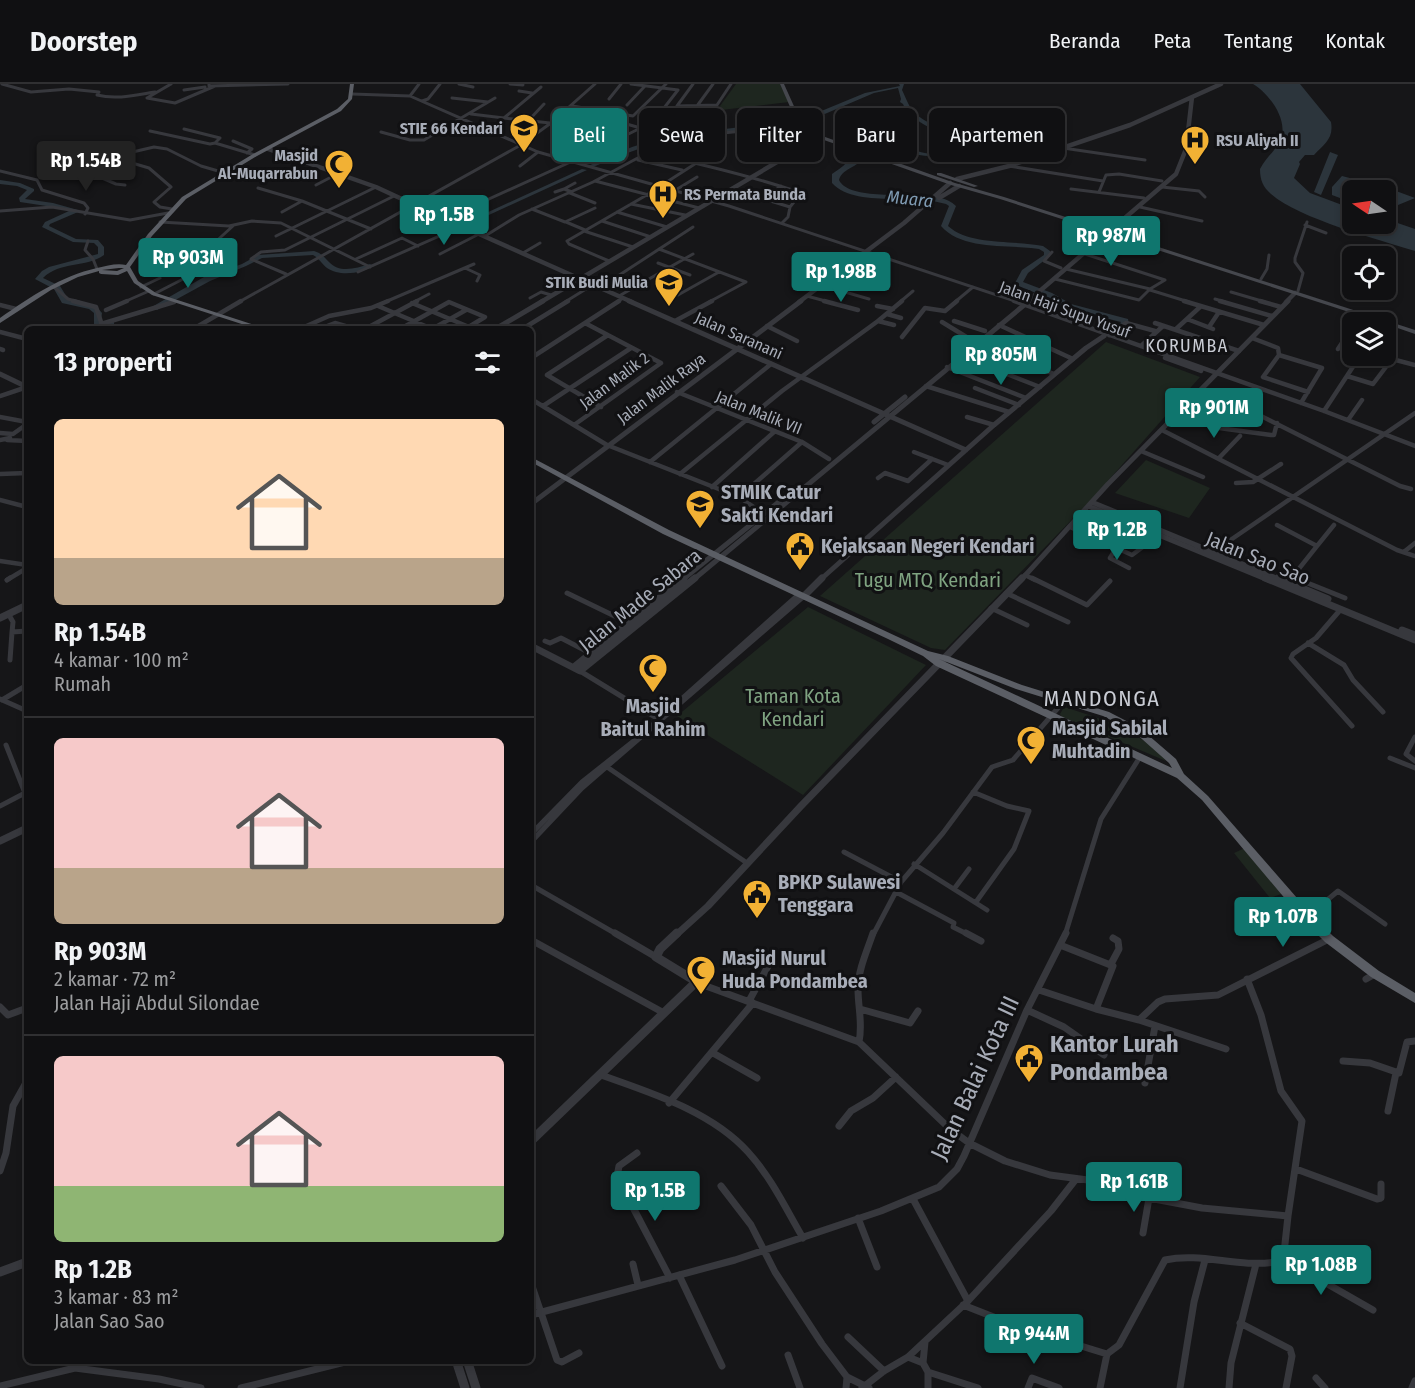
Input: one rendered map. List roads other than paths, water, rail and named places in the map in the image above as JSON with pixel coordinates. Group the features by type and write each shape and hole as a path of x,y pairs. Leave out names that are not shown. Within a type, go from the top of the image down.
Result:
{"highway":[{"path":"127,268 136,252 160,222 187,196 255,155 339,110 352,94 352,84"},
{"path":"115,269 136,252"},
{"path":"88,271 127,268"},
{"path":"127,268 132,279"},
{"path":"0,321 62,281 88,271 115,269 141,287 171,301 252,326"},
{"path":"534,461 666,532 942,661 1180,776 1205,798 1307,917 1329,939 1370,976 1415,998"},
{"path":"942,661 1106,714 1137,730 1173,761 1180,776"},
{"path":"1161,767 1173,761"}],"main road":[{"path":"782,84 794,108"},
{"path":"788,84 796,108"},
{"path":"894,162 950,183 964,185 1262,279 1354,312"},
{"path":"899,162 957,179 964,185"},
{"path":"950,183 957,179"},
{"path":"1109,231 1412,329"},
{"path":"1396,324 1412,329"}],"street":[{"path":"2,84 31,92 62,90 99,92 97,94 104,97 128,97 155,92"},
{"path":"59,84 62,90"},
{"path":"171,84 147,98 175,103 215,86"},
{"path":"184,90 209,85 288,84"},
{"path":"352,94 410,96 419,84"},
{"path":"422,101 428,99 440,84"},
{"path":"459,84 473,87"},
{"path":"510,84 524,85"},
{"path":"198,326 286,274 519,146 572,106 595,84"},
{"path":"609,99 621,84"},
{"path":"631,84 678,90"},
{"path":"639,129 623,123 666,84"},
{"path":"693,84 677,106 717,104 731,84"},
{"path":"697,106 712,84"},
{"path":"1065,147 1144,120 1221,84"},
{"path":"664,108 682,85"},
{"path":"627,105 645,86"},
{"path":"504,118 542,87"},
{"path":"519,91 532,93"},
{"name":"Jalan Haji Supu Yusuf","path":"410,96 519,146 569,163 708,200 866,252 1324,411 1382,435"},
{"path":"452,98 488,102"},
{"path":"381,132 416,141 426,139 495,98"},
{"path":"1109,231 1179,163 1190,98"},
{"path":"1109,231 1140,207 1182,166 1190,98"},
{"path":"528,121 544,104"},
{"path":"572,106 633,116"},
{"path":"471,114 551,123"},
{"path":"428,127 440,130"},
{"path":"184,129 220,138 215,143"},
{"path":"150,131 210,144 215,143 255,155"},
{"path":"233,141 252,149 247,153"},
{"path":"125,185 116,184 88,172 105,166 115,158 140,149 157,147 201,166 225,173"},
{"path":"1065,148 1145,160"},
{"name":"Jalan Saranani","path":"268,149 376,187 885,416 966,450"},
{"path":"88,150 137,164 156,173 171,187 154,202 170,211"},
{"path":"520,166 538,152"},
{"path":"521,158 527,160"},
{"path":"440,254 638,160 682,170"},
{"path":"689,162 750,177 802,194 792,202 788,217 781,224"},
{"path":"500,326 699,208 708,200 775,162"},
{"path":"957,179 1021,162"},
{"path":"445,219 569,163"},
{"path":"609,261 567,243 568,240 645,196 693,163"},
{"path":"1009,166 1103,182"},
{"path":"0,171 37,180 42,190 84,203 88,208 83,213"},
{"path":"316,185 339,173"},
{"path":"1099,192 1105,175 1114,174 1162,181"},
{"path":"936,198 979,175"},
{"path":"674,191 697,177"},
{"path":"519,181 526,183"},
{"path":"595,181 645,196 699,208"},
{"path":"555,192 575,183"},
{"path":"936,198 950,183"},
{"path":"781,186 764,199 790,207"},
{"path":"276,236 376,187"},
{"path":"1162,187 1199,191 1205,197"},
{"path":"258,188 302,201 370,229"},
{"path":"564,189 595,206"},
{"path":"1071,189 1144,198"},
{"path":"286,274 253,260 260,253 282,251 394,196"},
{"name":"Jalan Malik Raya","path":"534,502 936,198"},
{"path":"282,212 302,201"},
{"path":"631,204 685,216"},
{"path":"566,222 595,206"},
{"path":"0,211 47,207 132,220 170,211"},
{"path":"1140,207 1202,221"},
{"path":"532,209 585,231 633,247"},
{"path":"617,212 667,226"},
{"path":"260,221 266,215"},
{"path":"160,222 234,225 260,221 281,223 370,267"},
{"path":"602,221 651,237"},
{"path":"656,957 660,949 708,906 1090,504 1297,292 1303,273 1295,262 1295,258 1306,224 1326,232"},
{"path":"211,246 234,225"},
{"path":"358,272 460,226"},
{"path":"601,287 693,227"},
{"name":"Jalan Made Sabara","path":"577,669 975,342 999,325 1030,293 1054,279 1109,231"},
{"name":"Jalan Made Sabara","path":"975,342 985,331 1037,292 1109,231"},
{"path":"356,259 402,238 417,245"},
{"path":"88,241 85,249 97,269"},
{"path":"523,253 540,243"},
{"path":"659,249 744,281 745,284 675,321"},
{"path":"1052,252 1044,261 1063,269 1150,290 1264,325"},
{"path":"534,356 621,297 693,254"},
{"path":"1054,279 1140,300 1164,279 1085,254"},
{"path":"1262,279 1267,269 1269,255"},
{"path":"658,263 690,275"},
{"path":"306,326 329,316 378,306 474,264"},
{"path":"465,268 480,275 481,278 477,281"},
{"path":"678,295 719,272"},
{"path":"106,310 185,278 182,275"},
{"path":"141,287 160,278"},
{"path":"527,326 594,284"},
{"path":"821,285 868,299"},
{"path":"54,286 68,299 96,307 102,325 171,301"},
{"path":"902,337 925,308 944,312 972,288"},
{"path":"680,474 800,377 887,315 913,291"},
{"path":"530,298 541,292 551,295"},
{"path":"1231,292 1281,307"},
{"path":"374,325 429,294"},
{"path":"807,296 858,309"},
{"path":"1215,299 1272,316"},
{"path":"406,326 448,302 485,317 471,326"},
{"path":"412,303 463,326"},
{"path":"0,305 16,309"},
{"path":"378,306 426,326"},
{"path":"877,306 893,309"},
{"path":"1176,329 1200,307"},
{"path":"436,326 466,310"},
{"path":"1187,319 1211,328 1219,312"},
{"path":"887,315 913,323"},
{"path":"878,321 894,325"},
{"path":"954,321 985,331"},
{"path":"942,322 975,342 1054,374"},
{"path":"327,326 334,323 344,326"},
{"name":"Jalan Malik 2","path":"574,425 661,363 585,323"},
{"path":"534,839 561,809 607,767 1054,374 1125,323 1155,331"},
{"path":"1155,323 1239,351"},
{"path":"999,325 1073,359"},
{"path":"767,326 797,341"},
{"path":"1141,346 1155,331 1163,327"},
{"path":"0,332 24,338"},
{"path":"601,407 548,374 608,335"},
{"name":"Jalan Haji Supu Yusuf","path":"1107,335 1415,448"},
{"path":"1252,338 1280,348 1279,355 1263,378 1308,392"},
{"path":"1338,350 1342,344"},
{"path":"543,406 631,348"},
{"path":"960,355 1040,387"},
{"name":"Jalan Made Sabara","path":"577,669 629,623 717,556 829,459 926,386 960,355"},
{"path":"1279,355 1322,368 1301,403"},
{"path":"1396,359 1415,365"},
{"path":"650,462 771,364"},
{"path":"1324,411 1354,366"},
{"path":"1347,376 1373,384 1386,366"},
{"path":"947,368 1026,398"},
{"path":"0,374 24,386"},
{"path":"926,386 1010,412"},
{"path":"975,387 1019,405"},
{"path":"0,396 24,388"},
{"path":"1251,406 1250,397 1255,390"},
{"name":"Jalan Malik VII","path":"677,392 802,442 829,459"},
{"path":"1348,420 1362,400"},
{"path":"534,401 608,445 740,497 764,514"},
{"path":"1253,412 1400,486 1412,489"},
{"path":"1179,413 1219,428 1271,435 1274,435 1277,423"},
{"path":"1213,552 1415,413"},
{"path":"0,417 24,422"},
{"path":"967,417 994,425"},
{"path":"8,440 24,426"},
{"path":"1162,430 1397,550 1415,556"},
{"path":"712,487 774,432"},
{"path":"0,433 13,435"},
{"path":"1219,458 1240,436"},
{"path":"0,440 24,441"},
{"path":"740,497 802,442"},
{"path":"1141,451 1203,477"},
{"path":"914,452 948,465"},
{"path":"878,478 885,473 908,481 932,459"},
{"path":"1236,483 1243,484 1259,479 1281,464"},
{"path":"0,474 24,473"},
{"path":"0,500 24,506"},
{"name":"Jalan Sao Sao","path":"1090,504 1159,535 1415,640"},
{"name":"Jalan Sao Sao","path":"1090,504 1290,580 1415,635"},
{"path":"1277,525 1317,546"},
{"path":"1334,525 1290,580 1345,598"},
{"path":"1070,526 1133,555 1159,535"},
{"path":"1405,551 1415,543"},
{"path":"1116,548 1110,558 1129,568"},
{"path":"0,561 24,566"},
{"path":"7,580 24,569"},
{"path":"1025,575 1086,605 1110,581"},
{"path":"567,593 629,623"},
{"path":"1006,593 1068,622"},
{"path":"0,618 24,607"},
{"path":"991,608 1027,625"},
{"path":"1341,609 1291,658 1352,726"},
{"path":"9,615 13,622 10,660"},
{"path":"12,632 24,632"},
{"path":"545,641 549,643 560,637 592,654"},
{"path":"1308,643 1344,665 1353,680 1383,712"},
{"path":"534,648 577,669 660,720"},
{"path":"1,699 24,687"},
{"path":"1,699 24,710"},
{"path":"859,1042 862,1029 858,989 862,964 874,932 901,882 943,833 992,767 1013,760 1064,701"},
{"path":"534,831 582,782 660,720"},
{"path":"1415,738 1406,754 1415,761"},
{"path":"6,745 24,790"},
{"name":"Jalan Balai Kota III","path":"534,1314 670,1278 803,1238 913,1199 939,1187 951,1177 969,1143 1027,1010 1060,945 1079,898 1101,819 1140,757"},
{"path":"1390,758 1415,768"},
{"path":"607,767 747,863"},
{"path":"973,792 1007,806 1029,811 1014,849 976,902"},
{"path":"0,806 24,796"},
{"path":"0,841 24,829"},
{"path":"843,852 901,882"},
{"path":"915,864 987,910"},
{"path":"954,889 969,869"},
{"path":"534,887 656,957 694,982 859,1042 949,1128 969,1143 1005,1161 1050,1175 1103,1182 1149,1198 1202,1208 1288,1216"},
{"path":"1307,917 1338,891 1385,924"},
{"path":"896,892 954,923 953,927 981,941"},
{"path":"1096,1009 1112,974 1111,964 1119,947 1118,941 1113,938"},
{"path":"1139,1020 1158,1002 1165,999 1192,995 1213,997 1329,939"},
{"path":"534,942 664,1013"},
{"path":"1060,945 1111,964"},
{"path":"669,1103 713,1053 751,1002 773,957"},
{"path":"1247,980 1261,1015 1281,1091 1302,1121 1282,1258"},
{"path":"534,1138 694,982"},
{"path":"1039,990 1226,1049"},
{"path":"0,1007 8,1015 24,1009"},
{"path":"860,1009 910,1023 918,1011"},
{"path":"1027,1010 1064,1027 1104,1055"},
{"path":"1145,1083 1155,1026"},
{"path":"1343,1060 1370,1063 1400,1073 1407,1042 1415,1041"},
{"path":"713,1053 757,1078"},
{"path":"1388,1111 1396,1073"},
{"path":"601,1075 669,1103 729,1134 740,1143 771,1182 803,1238"},
{"path":"838,1126 851,1110 873,1098 896,1077"},
{"path":"0,1171 6,1153 13,1106 24,1086"},
{"path":"638,1153 619,1166 617,1177 670,1278"},
{"path":"1296,1169 1377,1199 1381,1198 1381,1184"},
{"path":"721,1186 743,1213 800,1314 847,1377 865,1387 884,1371 908,1357 966,1303 1051,1211 1076,1179"},
{"path":"1143,1233 1149,1198"},
{"path":"913,1199 966,1303 1019,1327 1107,1354"},
{"path":"858,1218 877,1267"},
{"path":"1100,1388 1107,1354 1119,1345 1165,1260 1178,1257 1272,1264 1282,1258"},
{"path":"1282,1258 1373,1310"},
{"path":"1180,1388 1194,1302 1205,1260"},
{"path":"0,1272 24,1263"},
{"path":"633,1264 638,1285"},
{"path":"1229,1388 1231,1363 1256,1264"},
{"path":"680,1275 722,1366"},
{"path":"534,1291 557,1360 562,1362 579,1353"},
{"path":"1240,1323 1290,1349 1292,1356 1286,1388"},
{"path":"848,1337 857,1349 874,1358 884,1371"},
{"path":"925,1342 923,1363 928,1372 927,1388"},
{"path":"788,1355 800,1388"},
{"path":"908,1357 923,1363"},
{"path":"241,1388 337,1364"},
{"path":"457,1364 465,1388"},
{"path":"468,1364 476,1388"},
{"path":"0,1386 33,1380 70,1368 81,1368 201,1388"},
{"path":"928,1372 978,1388"},
{"path":"846,1388 847,1377"},
{"path":"1028,1388 1032,1378 1059,1388"},
{"path":"1316,1378 1325,1388"},
{"path":"33,1380 37,1388"},
{"path":"1412,1388 1415,1381"}],"water":[{"path":"899,84 904,84 902,90 911,108 905,108 900,102 898,88 874,93 823,115 823,110 865,93 900,86"},
{"path":"1253,84 1300,84 1331,122 1331,133 1327,141 1314,155 1305,155 1299,162 1294,178 1310,193 1342,205 1342,228 1300,212 1268,191 1262,183 1260,169 1279,143 1282,127 1277,110"},
{"path":"917,115 929,123 929,127 917,120"},
{"path":"917,151 929,154 929,156 917,154"},
{"path":"1330,152 1338,155 1321,195 1314,192"},
{"path":"860,162 843,173 839,180 845,187 855,191 932,197 930,199 878,199 841,190 832,183 832,174 845,164"},
{"path":"1342,176 1357,180 1342,180 1342,199 1332,195 1332,187"},
{"path":"1396,191 1415,198 1396,206"},
{"path":"1396,222 1415,229 1415,251 1360,234 1396,234"}],"waterway":[{"path":"591,166 655,141 695,133 737,129"},
{"path":"450,231 584,170"},
{"path":"0,182 18,184 32,190 22,198 22,201 76,211 47,223 45,227 75,241 96,241 101,247 101,255 52,268 39,279 57,288 65,301 92,307 98,313 97,324 111,323"},
{"name":"Muara","path":"922,197 948,202 953,206 944,226 961,237 1031,245 1047,251 1047,256 1025,272 1019,283 1049,295 1068,306 1125,321 1125,325 1118,331"},
{"path":"154,308 207,279 244,265 260,256 314,253 332,268 338,270 349,271 370,266"}],"place":[{"name":"STIE 66 Kendari","path":"524,154"},
{"name":"RSU Aliyah II","path":"1195,166"},
{"name":"Masjid Al-Muqarrabun","path":"339,190"},
{"name":"RS Permata Bunda","path":"663,220"},
{"name":"STIK Budi Mulia","path":"669,308"},
{"name":"STMIK Catur Sakti Kendari","path":"700,530"},
{"name":"Kejaksaan Negeri Kendari","path":"800,572"},
{"name":"Masjid Baitul Rahim","path":"653,694"},
{"name":"Masjid Sabilal Muhtadin","path":"1031,766"},
{"name":"BPKP Sulawesi Tenggara","path":"757,920"},
{"name":"Masjid Nurul Huda Pondambea","path":"701,996"},
{"name":"Kantor Lurah Pondambea","path":"1029,1084"}],"district":[{"name":"KORUMBA","path":"1187,346"},
{"name":"MANDONGA","path":"1102,698"}],"park label":[{"name":"Tugu MTQ Kendari","path":"928,580"},
{"name":"Taman Kota Kendari","path":"793,708"}]}
